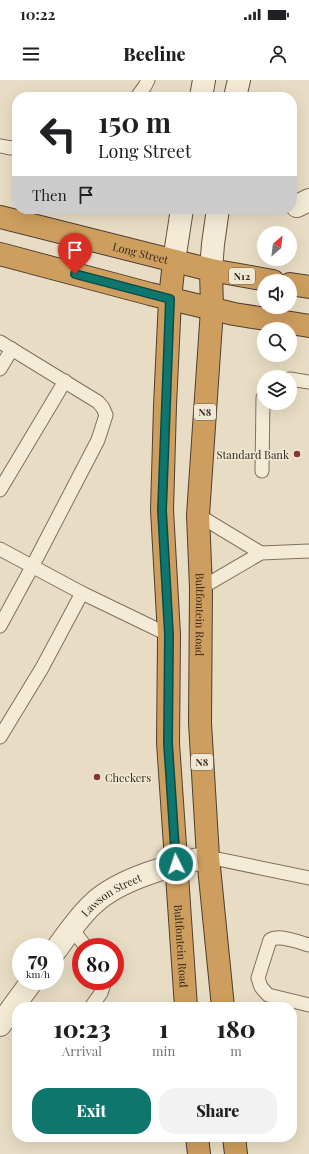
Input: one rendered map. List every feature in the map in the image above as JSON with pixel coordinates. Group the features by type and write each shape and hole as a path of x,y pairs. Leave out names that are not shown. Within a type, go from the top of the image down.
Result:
{"highway":[{"name":"Long Street","path":"0,217 211,270"},
{"path":"0,254 212,309 309,326"},
{"name":"Bultfontein Road","path":"174,261 170,299 162,510 169,635 168,743 186,1002"},
{"name":"Bultfontein Road","path":"211,270 212,309 198,516 200,588 200,723 208,857 222,1002"},
{"name":"N12","path":"211,270 257,278"},
{"path":"297,285 309,287"},
{"path":"198,1142 199,1154"},
{"path":"235,1142 236,1154"}],"street":[{"path":"202,92 204,80"},
{"path":"237,92 239,80"},
{"path":"174,261 181,214"},
{"path":"211,270 217,214"},
{"name":"Lawson Street","path":"64,939 94,903 108,892 176,864 208,857"},
{"path":"17,1002 25,990"},
{"path":"0,1025 12,1008"}],"lane":[{"path":"141,92 148,80"},
{"path":"0,146 12,148"},
{"path":"0,342 98,402 106,415 98,440 0,626"},
{"path":"0,369 12,349"},
{"path":"297,380 309,382"},
{"path":"0,490 65,381"},
{"path":"262,472 263,410"},
{"path":"198,516 261,553"},
{"path":"0,549 82,594 169,635"},
{"path":"200,588 261,553 309,551"},
{"path":"0,737 42,668 82,594"},
{"path":"208,857 309,878"},
{"path":"72,929 79,938"},
{"path":"297,1002 268,995 261,987 258,978 270,940 273,938 280,938 309,945"},
{"path":"95,1002 102,990"},
{"path":"297,1002 309,1005"}],"place":[{"name":"Standard Bank","path":"297,454"},
{"name":"Checkers","path":"97,777"}],"route":[{"path":"75,274 170,299 162,510 169,635 168,743 176,864"}]}
